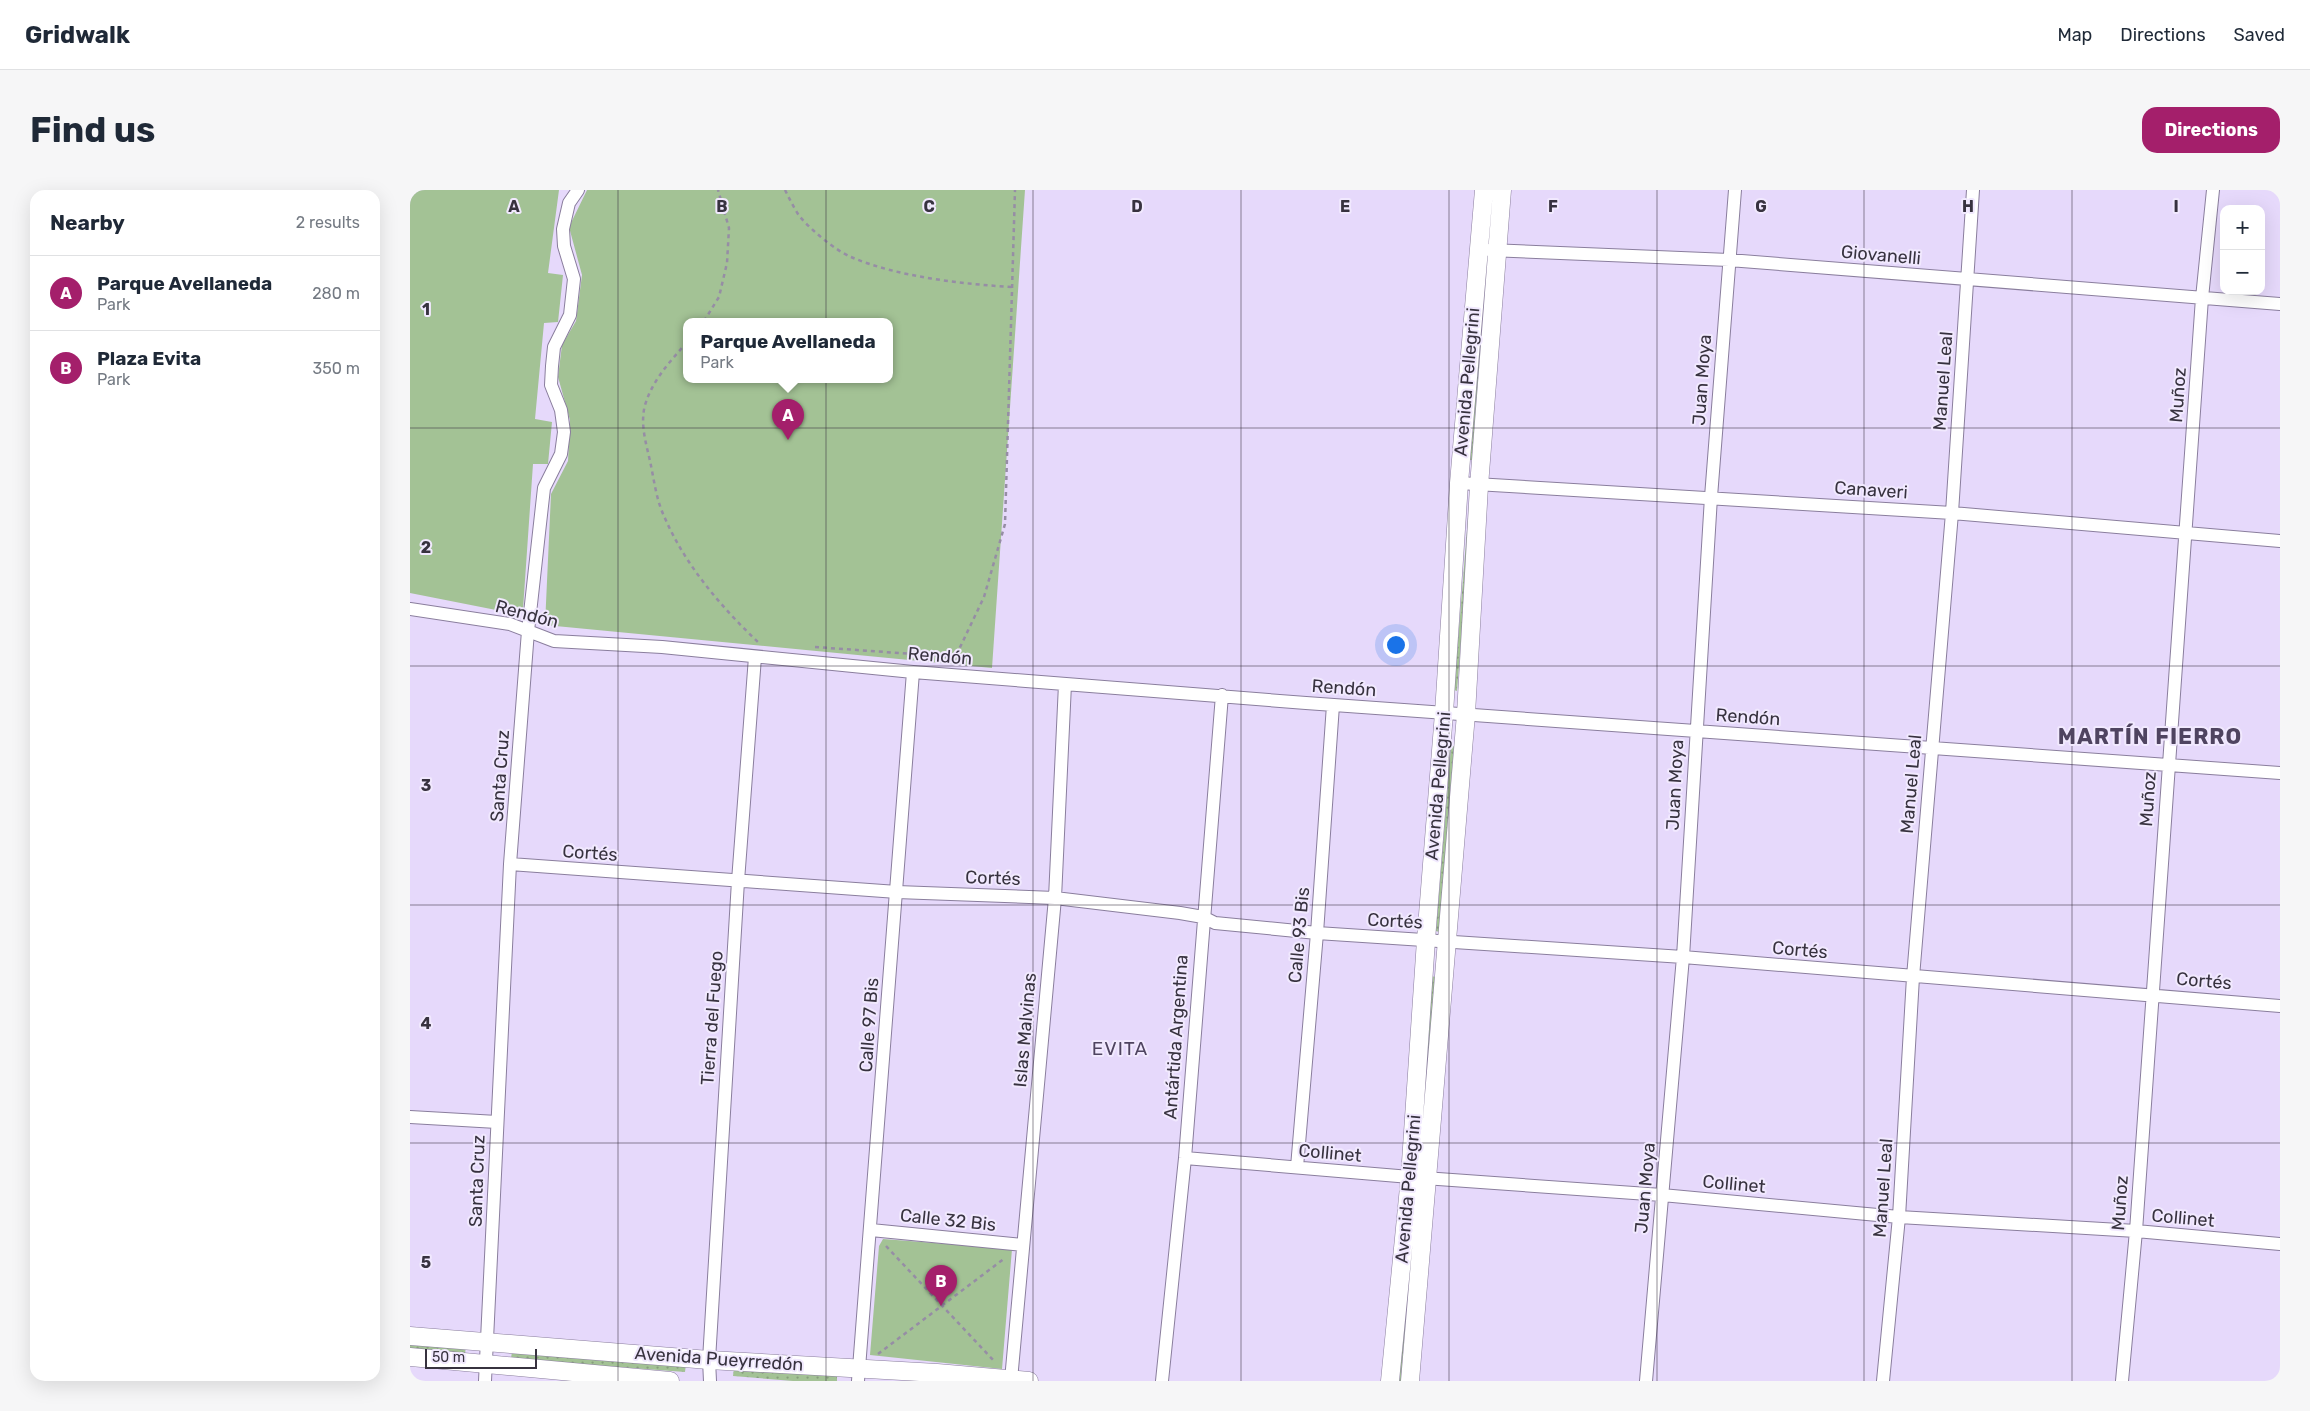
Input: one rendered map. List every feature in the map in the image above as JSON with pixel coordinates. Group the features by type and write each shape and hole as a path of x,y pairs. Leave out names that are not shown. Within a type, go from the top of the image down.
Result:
{"main road":[{"name":"Avenida Pellegrini","path":"1390,1381 1410,1177 1459,483 1484,190"},
{"name":"Avenida Pellegrini","path":"1410,1381 1466,714 1479,486 1502,190"},
{"name":"Avenida Pueyrredón","path":"410,1336 709,1360 858,1375 1029,1381"},
{"name":"Avenida Pueyrredón","path":"410,1358 485,1373 670,1381"}],"street":[{"name":"Santa Cruz","path":"485,1373 510,864 528,631 544,488 561,454 564,432 561,410 551,385 552,366 554,347 570,315 574,279 564,246 563,229 569,203 578,190"},
{"name":"Juan Moya","path":"1646,1381 1683,957 1711,497 1735,190"},
{"name":"Manuel Leal","path":"1883,1381 1899,1217 1913,977 1952,513 1973,190"},
{"name":"Muñoz","path":"2122,1381 2136,1231 2202,298 2212,190"},
{"name":"Giovanelli","path":"1479,250 1729,260 2280,304"},
{"name":"Canaveri","path":"1459,483 1479,486 1711,497 1952,513 2280,541"},
{"name":"Rendón","path":"410,609 510,624 554,641 662,647 913,672 1333,705 2280,773"},
{"name":"Tierra del Fuego","path":"710,1381 709,1360 738,880 755,657"},
{"name":"Calle 97 Bis","path":"858,1375 871,1230 913,672"},
{"name":"Islas Malvinas","path":"1011,1380 1055,898 1065,684"},
{"name":"Antártida Argentina","path":"1162,1381 1185,1158 1222,695"},
{"name":"Calle 93 Bis","path":"1297,1167 1318,933 1333,705"},
{"name":"Cortés","path":"510,864 897,892 1055,898 1203,917 1214,923 1318,933 1683,957 2280,1006"},
{"path":"410,1117 497,1122"},
{"name":"Collinet","path":"1185,1158 1410,1177 1662,1195 1899,1217 2136,1231 2280,1244"},
{"name":"Calle 32 Bis","path":"871,1230 1023,1245"}],"path":[{"path":"706,318 719,297 726,262 729,228 718,190"},
{"path":"785,190 798,215 825,239 850,256 880,267 924,276 966,284 1012,288"},
{"path":"952,663 984,597 1005,524 1016,190"},
{"path":"683,346 662,370 645,407 643,429 658,498 664,516 686,558 708,589 759,643 769,644"},
{"path":"808,646 955,657"},
{"path":"871,1230 1011,1380"},
{"path":"858,1375 942,1306 1023,1245"}],"green space":[{"path":"410,190 559,190 548,273 563,275 558,322 544,323 535,419 552,422 548,464 533,464 523,609 516,614 410,593"},
{"path":"587,190 1025,190 992,668 545,625 551,494 568,461 570,420 558,377 562,345 576,321 582,275 569,227"},
{"path":"1485,274 1489,274 1473,460 1470,460"},
{"path":"1469,505 1472,505 1457,691 1454,690"},
{"path":"1451,746 1454,746 1439,932 1436,931"},
{"path":"1432,976 1435,977 1420,1163 1417,1162"},
{"path":"1413,1204 1416,1204 1402,1381 1399,1381"},
{"path":"883,1239 1012,1249 1002,1369 870,1355 879,1246"},
{"path":"410,1341 466,1346 465,1354 410,1350"},
{"path":"512,1351 686,1364 685,1372 511,1359"},
{"path":"734,1368 837,1376 837,1381 793,1381 733,1376"}],"place":[{"name":"Parque Avellaneda","path":"788,440"},
{"name":"Plaza Evita","path":"941,1306"}],"district":[{"name":"MARTÍN FIERRO","path":"2150,736"},
{"name":"EVITA","path":"1120,1048"}]}
